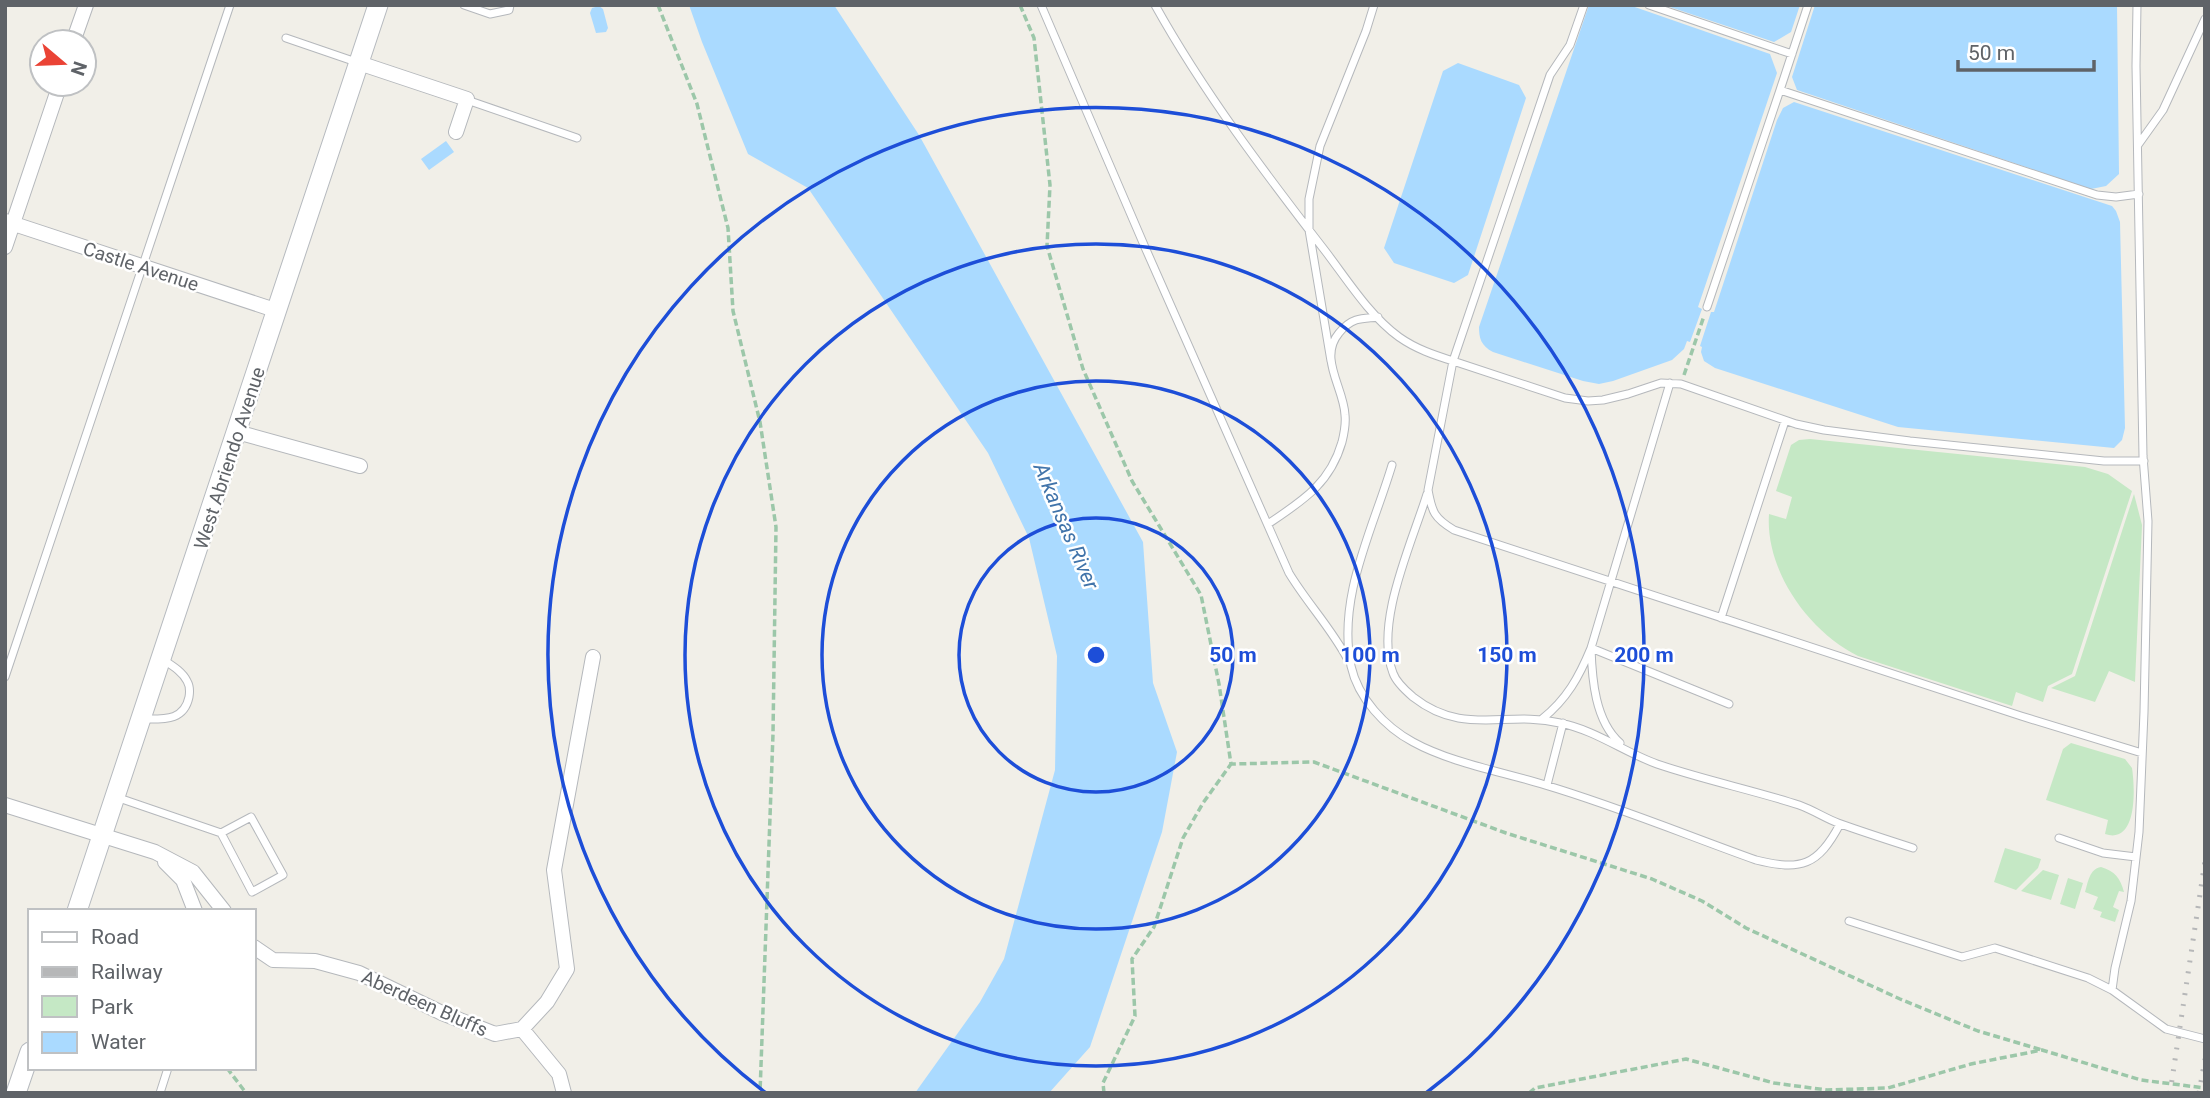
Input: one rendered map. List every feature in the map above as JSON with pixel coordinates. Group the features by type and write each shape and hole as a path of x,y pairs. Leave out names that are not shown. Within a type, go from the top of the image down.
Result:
{"street":[{"path":"79,28 86,5"},
{"name":"West Abriendo Avenue","path":"78,909 378,5"},
{"path":"359,63 467,99 456,132"},
{"path":"5,247 9,222 55,98"},
{"name":"Castle Avenue","path":"9,222 278,312"},
{"path":"237,432 359,466"},
{"path":"564,1093 559,1074 522,1029 547,1002 567,969 554,870 593,657"},
{"path":"5,805 155,852 193,872 222,909"},
{"path":"155,852 183,880 194,909"},
{"path":"256,948 273,960"},
{"name":"Aberdeen Bluffs","path":"256,962 315,961 359,973 442,1013 495,1034 522,1029"},
{"path":"16,1093 28,1058"}],"lane":[{"path":"5,677 230,5"},
{"path":"464,5 491,14 509,10 510,5"},
{"path":"1041,5 1289,573 1301,594 1340,645 1370,706 1390,726 1413,742 1441,754 1547,785 1756,860 1782,866 1800,864 1819,856 1830,844 1840,824"},
{"path":"1156,5 1216,104 1309,230 1378,317 1398,336 1417,348 1565,398 1603,400 1661,383 1681,384 1785,421 1824,430 2104,460 2144,461"},
{"path":"1268,524 1321,484 1335,461 1343,440 1345,415 1331,361 1309,230 1309,199 1320,146 1366,32 1374,5"},
{"path":"1584,5 1570,45 1550,75 1453,361 1428,490 1392,602 1387,629 1393,675 1423,704 1445,715 1464,721 1542,719 1563,723 1589,732 1654,763 1801,806 1840,824 1913,848"},
{"path":"1649,5 1792,54"},
{"path":"1707,307 1808,5"},
{"path":"2112,990 2132,901 2136,857 2142,753 2148,521 2144,461 2137,5"},
{"path":"2138,146 2163,110 2205,19"},
{"path":"286,38 359,63"},
{"path":"1780,90 2097,195 2116,197 2139,194"},
{"path":"467,99 578,138"},
{"path":"1331,361 1331,349 1336,336 1344,327 1356,320 1378,317"},
{"path":"1542,719 1569,693 1591,648 1670,383"},
{"path":"1721,618 1785,421"},
{"path":"1351,667 1348,635 1352,593 1392,465"},
{"path":"1428,490 1431,509 1440,521 1454,530 2021,716 2142,753"},
{"path":"1591,648 1729,705"},
{"path":"1591,648 1592,675 1605,722 1617,740 1632,752"},
{"path":"142,719 176,717 187,704 189,683 182,673 162,658"},
{"path":"1547,785 1563,723"},
{"path":"116,797 221,833 252,892 283,875 251,817 221,833"},
{"path":"2059,838 2103,853 2136,857"},
{"path":"1849,921 1962,957 1995,948 2088,978 2112,990 2166,1029 2205,1039"},
{"path":"160,1093 167,1070"}],"path":[{"path":"658,5 697,104 728,229 733,311 760,422 776,527 772,748 760,1093"},
{"path":"1681,384 1707,307"},
{"path":"1104,1093 1103,1083 1135,1016 1132,959 1154,928 1183,838 1203,803 1231,764"},
{"path":"1529,1093 1535,1088 1686,1059 1774,1083 1827,1090 1888,1088 1970,1064 2042,1050 2141,1080 2205,1088"},
{"path":"229,1070 246,1093"}],"green space":[{"path":"1799,440 2085,467 2108,474 2132,491 2072,674 2048,686 2043,702 2016,692 2012,706 1858,656 1822,631 1793,597 1782,577 1770,535 1769,514 1786,519 1792,497 1776,491 1791,445"},
{"path":"2134,494 2142,525 2135,682 2109,671 2095,702 2051,688 2075,676"},
{"path":"2071,743 2125,759 2132,768 2132,812 2124,831 2116,835 2105,834 2108,820 2046,800 2063,749"},
{"path":"2005,848 2041,859 2038,868 2016,890 1994,882"},
{"path":"2101,867 2116,876 2124,892 2119,891 2113,907 2119,910 2115,922 2100,917 2102,912 2093,909 2098,897 2085,892 2091,873"},
{"path":"2043,870 2059,875 2051,900 2021,891"},
{"path":"2068,878 2083,883 2075,909 2060,904"}],"water":[{"name":"Arkansas River","path":"689,5 834,5 919,135 1143,542 1153,683 1177,752 1162,832 1090,1047 1049,1093 915,1093 980,1002 1004,959 1055,770 1057,656 1029,538 988,453 808,188 748,154"},
{"path":"1589,5 1629,5 1770,54 1777,73 1698,307 1702,309 1690,342 1687,341 1684,349 1672,360 1599,384 1493,352 1486,347 1479,335 1479,327"},
{"path":"1664,5 1800,5 1791,32 1774,42"},
{"path":"1815,5 2117,5 2119,174 2106,186 2091,189 1797,90 1792,77"},
{"path":"599,6 603,9 608,28 606,32 596,33 590,13 592,8"},
{"path":"1458,63 1519,85 1526,98 1468,275 1454,283 1394,263 1384,248 1443,71"},
{"path":"1794,102 2112,206 2120,222 2125,428 2122,440 2114,448 1898,427 1715,368 1704,361 1700,346 1711,312 1714,312 1777,120 1783,108"},
{"path":"446,141 454,152 429,170 421,159"}],"railway":[{"path":"2170,1093 2205,861"},
{"path":"2199,1093 2205,1059"}]}
